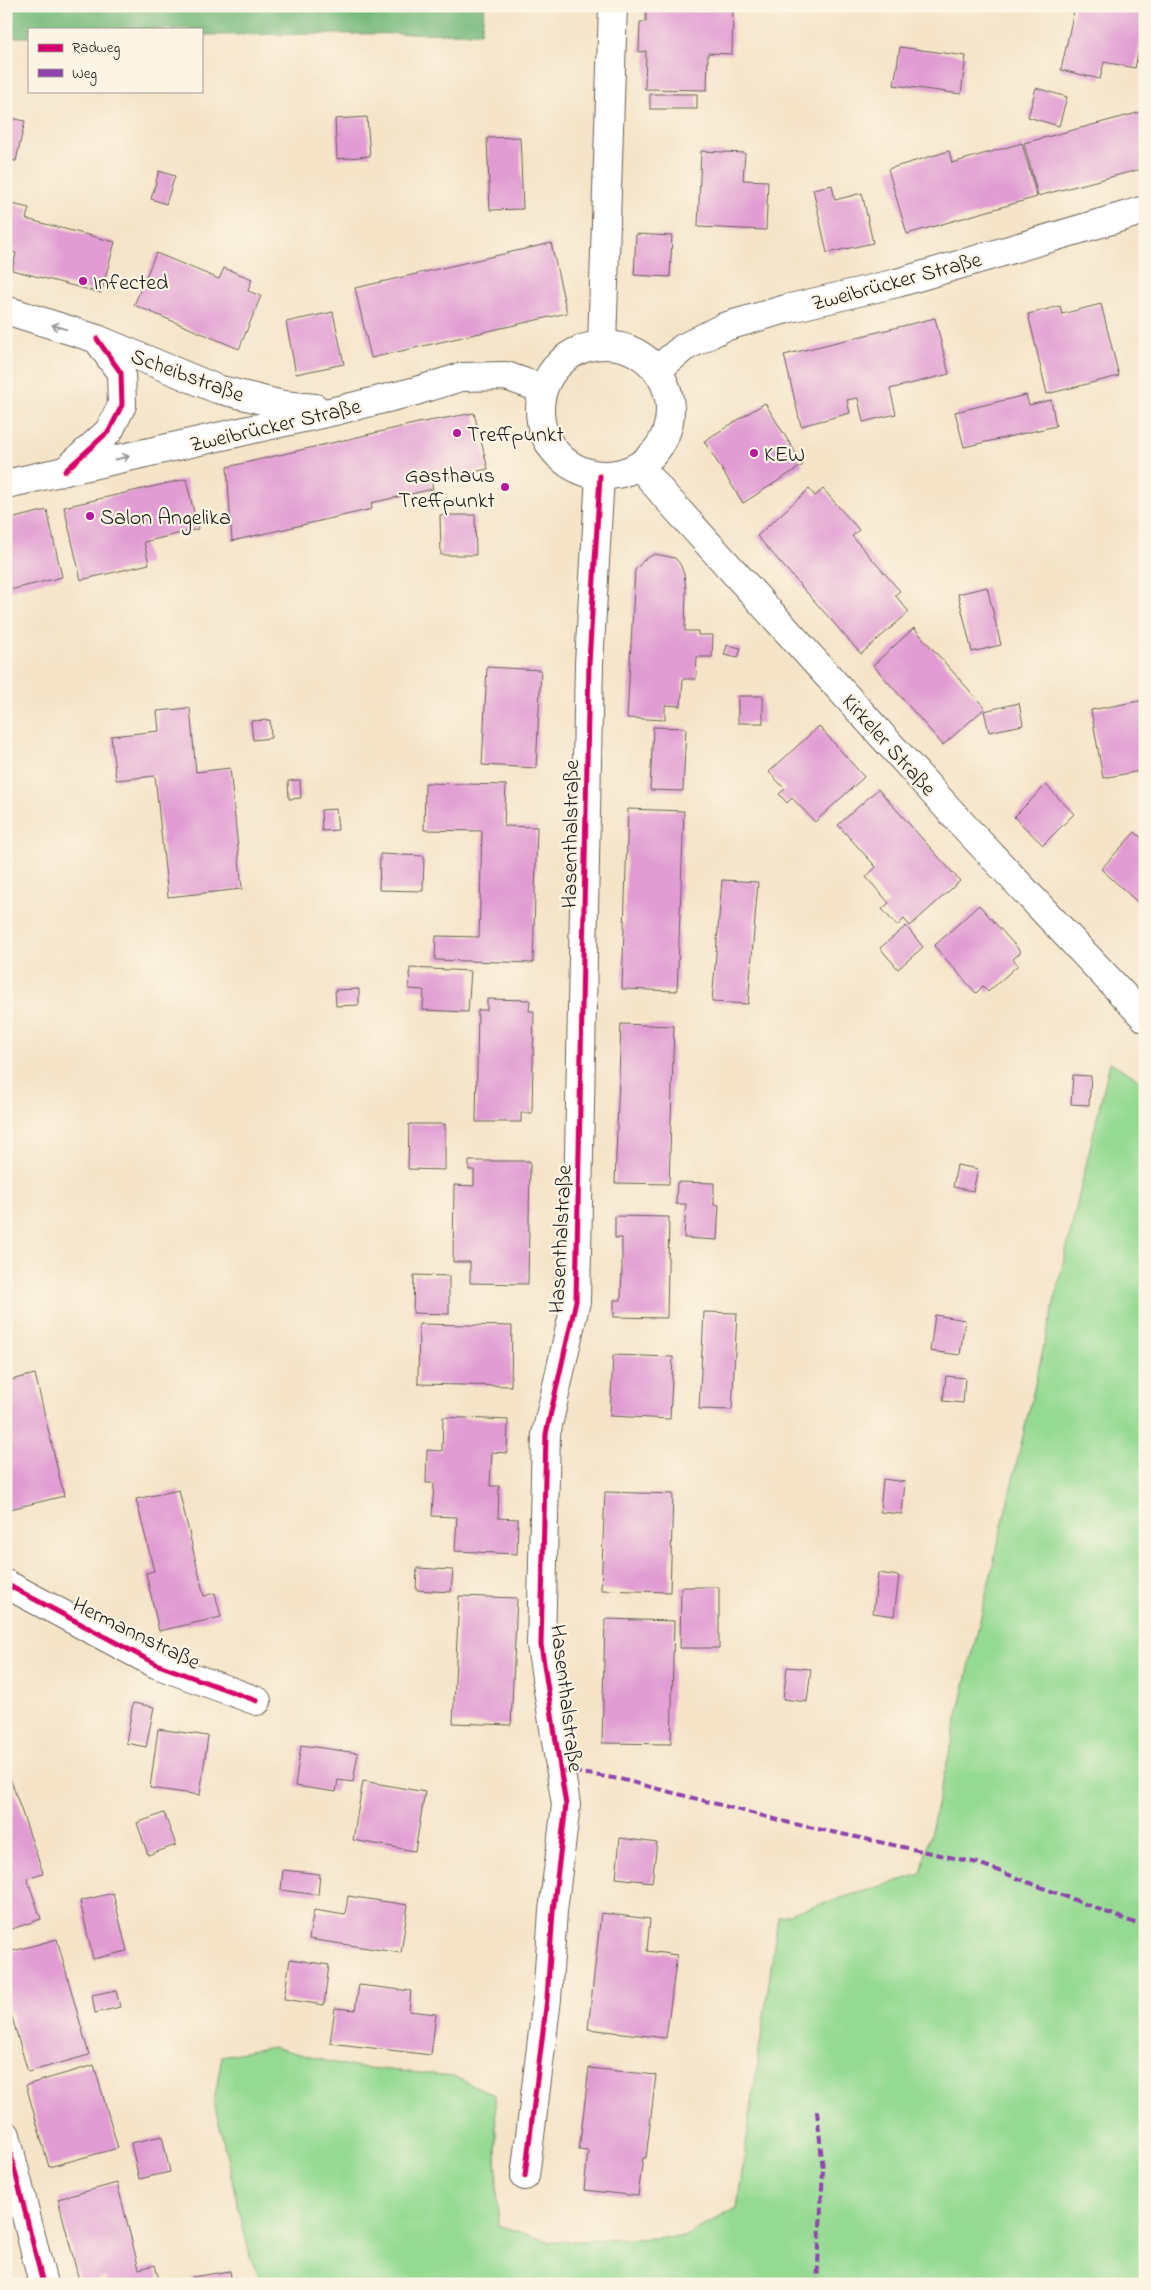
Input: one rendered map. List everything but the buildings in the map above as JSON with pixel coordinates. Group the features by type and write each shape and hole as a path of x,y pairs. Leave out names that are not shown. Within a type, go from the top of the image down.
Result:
{"main road":[{"path":"602,345 613,6"},
{"name":"Zweibrücker Straße","path":"657,370 683,348 724,327 786,309 897,283 1145,210"},
{"name":"Scheibstraße","path":"6,310 97,339 217,389 282,405 338,410"},
{"name":"Scheibstraße","path":"66,471 109,431 122,405 121,373 97,339"},
{"path":"602,345 623,347 642,356 657,370 667,389 670,410 667,432 656,451 640,466 622,474 600,476 581,472 564,462 550,447 542,428 540,409 543,389 552,371 566,358 583,349 602,345"},
{"name":"Zweibrücker Straße","path":"6,484 338,410 416,391 461,377 506,376 543,389"},
{"name":"Kirkeler Straße","path":"640,466 955,817 1145,1018"},
{"name":"Hasenthalstraße","path":"525,2176 547,1999 553,1911 566,1805 541,1645 541,1626 546,1434 576,1301 589,663 600,476"},
{"name":"Hermannstraße","path":"6,1584 156,1664 257,1701"},
{"path":"6,2135 43,2284"}],"green space":[{"path":"6,6 485,6 481,33 202,35 202,28 28,28 28,37 6,37"},
{"path":"1110,1062 1145,1083 1145,2284 263,2284 250,2257 214,2102 222,2056 272,2047 347,2066 453,2076 495,2095 498,2225 551,2242 683,2237 737,2208 778,1917 921,1874"}],"marked path":[{"path":"561,1770 620,1779 790,1823 978,1863 1145,1927"},
{"path":"817,2111 823,2170 817,2284"}],"cycle path":[{"path":"65,471 109,431 122,405 121,373 97,339"},
{"path":"525,2176 547,1999 553,1911 566,1805 541,1645 546,1434 576,1301 589,663 600,476"},
{"path":"6,1584 156,1664 257,1701"},
{"path":"6,2135 43,2284"}],"place":[{"name":"Infected","path":"83,281"},
{"name":"Treffpunkt","path":"457,433"},
{"name":"KEW","path":"754,453"},
{"name":"Gasthaus Treffpunkt","path":"505,487"},
{"name":"Salon Angelika","path":"90,516"}]}
